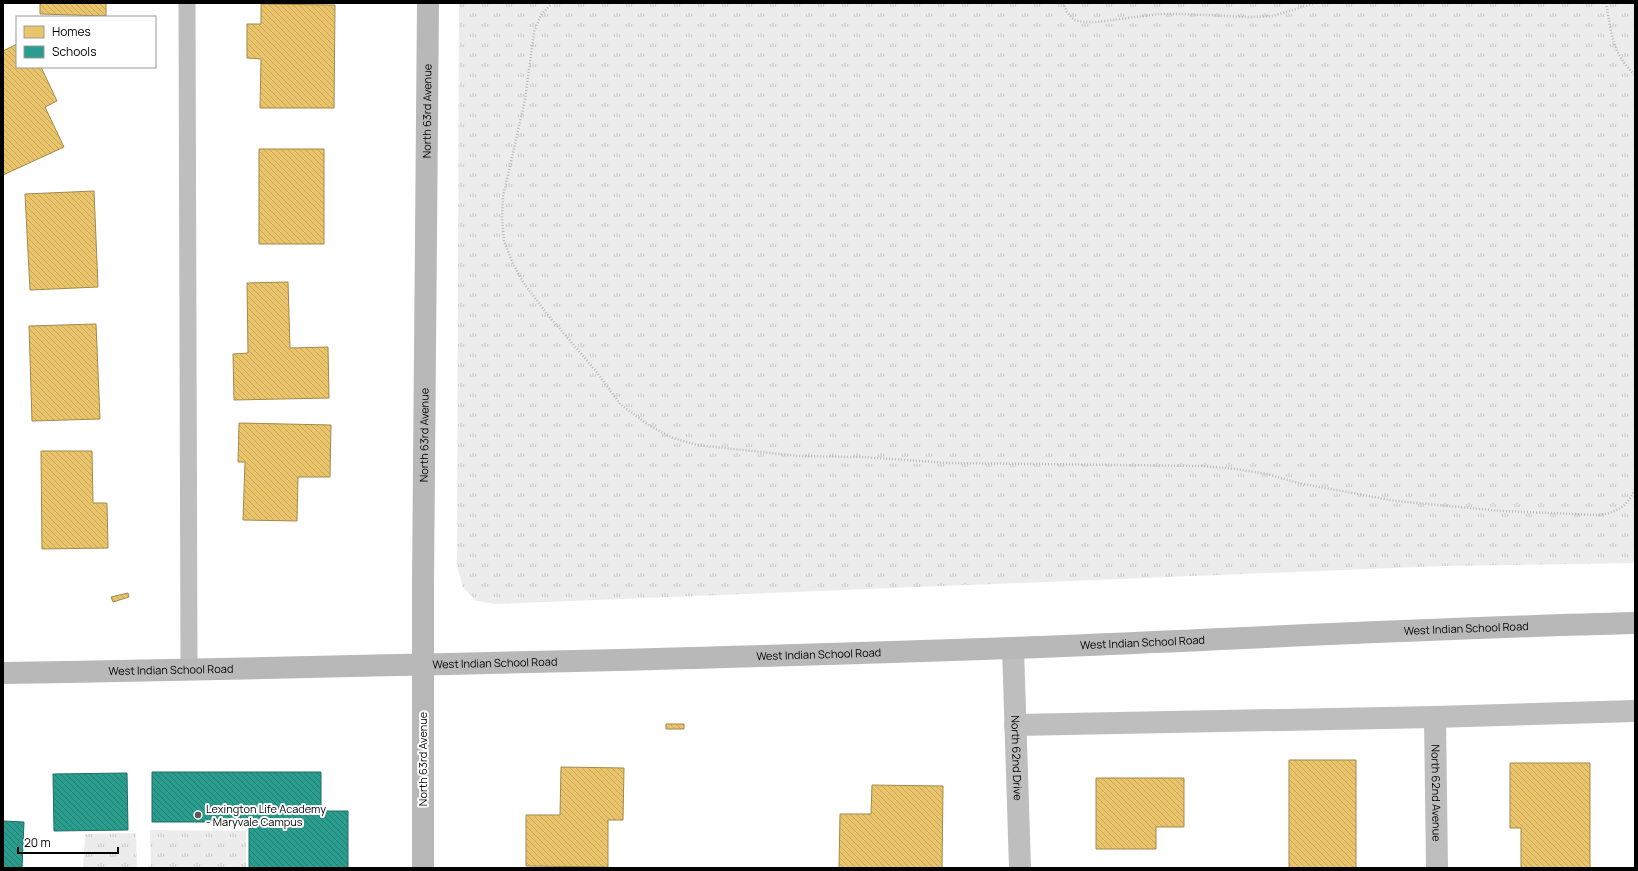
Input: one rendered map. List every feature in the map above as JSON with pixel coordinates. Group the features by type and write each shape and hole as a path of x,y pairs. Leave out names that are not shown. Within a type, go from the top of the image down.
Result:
{"main road":[{"name":"North 63rd Avenue","path":"423,868 422,665 428,3"},
{"name":"West Indian School Road","path":"3,673 422,665 1013,648 1502,626 1635,624"}],"street":[{"name":"North 62nd Drive","path":"1013,648 1020,868"},
{"path":"1015,725 1434,717 1635,711"},
{"name":"North 62nd Avenue","path":"1434,717 1437,868"}],"lane":[{"path":"187,3 189,670"}],"path":[{"path":"552,3 541,15 534,32 525,100 503,196 502,218 504,241 513,264 525,285 548,315 596,371 620,404 650,426 672,438 697,445 798,456 862,457 949,463 1201,466 1236,469 1396,501 1502,511 1598,515 1612,513 1624,505 1633,494 1635,488"},
{"path":"1063,3 1067,12 1074,20 1097,22 1159,14 1250,17 1273,16 1315,3"},
{"path":"1606,3 1613,42 1617,54 1625,66 1635,75"}],"green space":[{"path":"459,3 1635,3 1635,563 1443,566 497,604 476,601 463,587 457,566"},
{"path":"150,830 246,831 246,868 151,868"},
{"path":"136,833 137,868 83,868 85,834"}],"building: Homes":[{"path":"40,3 106,3 106,16 40,14"},
{"path":"261,4 335,5 334,108 260,108 261,59 247,58 247,24 261,24"},
{"path":"16,44 16,68 41,68 57,101 45,107 64,147 3,175 3,51"},
{"path":"259,149 324,149 324,244 259,244"},
{"path":"94,191 98,287 30,290 25,194"},
{"path":"288,282 290,348 328,347 329,398 234,400 233,354 248,353 247,283"},
{"path":"96,324 100,419 32,421 29,326"},
{"path":"239,423 331,425 330,477 298,477 297,521 243,520 245,462 238,462"},
{"path":"41,451 92,451 93,503 107,503 108,548 42,549"},
{"path":"128,593 129,597 113,602 111,597"},
{"path":"666,724 684,724 684,729 666,729"},
{"path":"1289,760 1356,760 1356,868 1289,868"},
{"path":"1510,763 1590,763 1590,868 1521,868 1521,828 1510,828"},
{"path":"561,767 624,768 623,820 608,820 608,867 526,866 526,815 560,815"},
{"path":"1096,778 1184,778 1184,827 1156,827 1156,849 1096,849"},
{"path":"872,785 943,786 942,868 839,868 840,814 871,814"}],"building: Schools":[{"path":"152,772 321,772 321,811 348,811 348,868 249,868 249,822 152,822"},
{"path":"127,773 128,830 54,831 53,774"},
{"path":"3,821 24,822 22,868 3,868"}],"place":[{"name":"Lexington Life Academy - Maryvale Campus","path":"198,815"}]}
